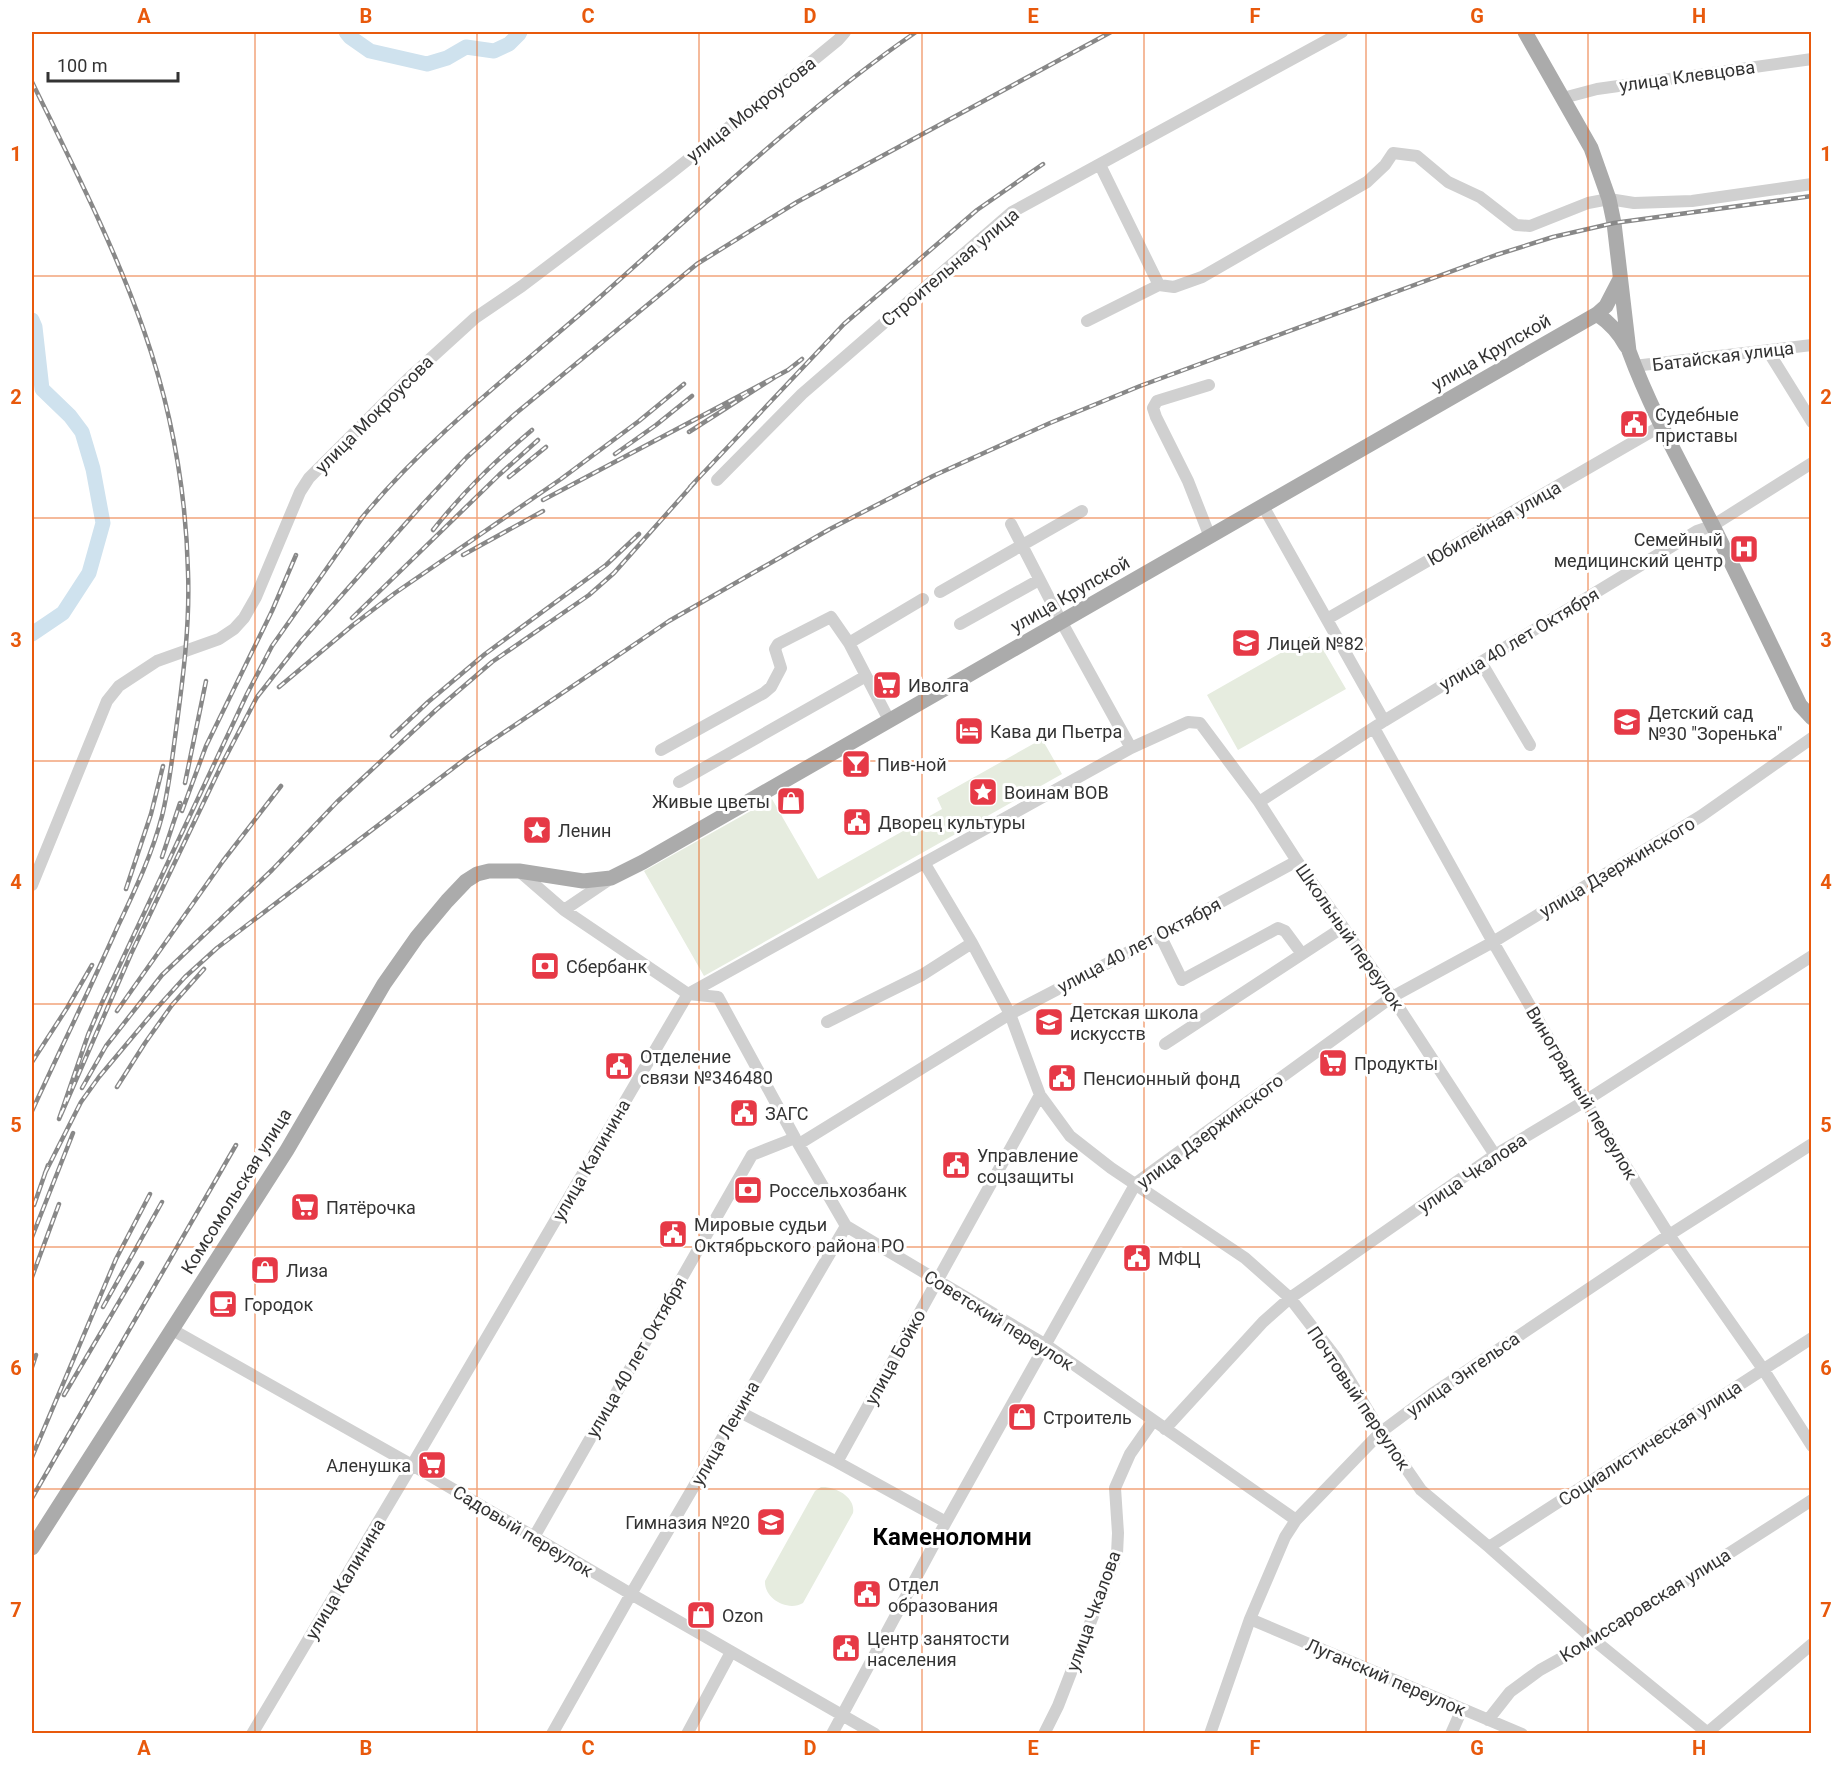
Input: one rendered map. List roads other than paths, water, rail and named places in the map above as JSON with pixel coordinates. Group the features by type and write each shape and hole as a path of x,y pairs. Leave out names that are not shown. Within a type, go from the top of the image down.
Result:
{"main road":[{"path":"1525,32 1591,148 1609,199 1631,359"},
{"name":"улица Крупской","path":"489,872 519,871 583,881 611,878 643,862 1597,314 1606,306 1620,279"},
{"path":"1597,314 1609,322 1621,336 1661,426 1800,705 1812,717"},
{"name":"Комсомольская улица","path":"32,1548 287,1150 384,984 417,938 465,881 477,874 489,872"}],"street":[{"name":"улица Мокроусова","path":"32,885 107,701 119,686 157,661 219,639 234,629 244,618 256,597 300,492 309,478 408,379 475,318 522,286 666,177 805,67 845,32"},
{"name":"Строительная улица","path":"717,480 802,394 1012,212 1341,32"},
{"name":"улица Клевцова","path":"1563,98 1597,89 1812,59"},
{"path":"1087,321 1159,285 1174,287 1202,277 1367,182 1393,153 1417,156 1448,182 1480,197 1516,225 1530,226 1588,203 1609,199 1634,204 1692,201 1812,183"},
{"path":"1100,165 1159,285"},
{"name":"Батайская улица","path":"1631,359 1768,351 1812,345"},
{"path":"1768,351 1812,422"},
{"path":"1209,385 1157,401 1153,408 1188,481 1210,537"},
{"name":"Юбилейная улица","path":"1327,619 1661,426"},
{"name":"улица 40 лет Октября","path":"1259,802 1379,724 1697,531 1712,526 1812,463"},
{"name":"Виноградный переулок","path":"1263,506 1327,619 1493,942 1585,1101 1669,1235 1763,1369 1812,1446"},
{"path":"940,592 1082,511"},
{"path":"688,994 1131,748 1011,524"},
{"path":"960,624 1040,580"},
{"path":"849,643 923,599"},
{"path":"661,750 771,687 781,668 775,649 778,644 831,617 849,643 889,720"},
{"path":"1481,662 1530,745"},
{"path":"679,782 866,676"},
{"name":"Школьный переулок","path":"1131,748 1188,722 1200,723 1259,802 1296,861 1392,997 1495,1155"},
{"name":"улица Дзержинского","path":"832,1734 946,1522 1136,1183 1392,997 1493,942 1701,816 1812,738"},
{"name":"улица 40 лет Октября","path":"534,1537 752,1155 797,1141 1010,1014 1296,861"},
{"name":"Почтовый переулок","path":"925,864 972,943 1010,1014 1040,1095 1070,1136 1111,1168 1245,1258 1290,1298 1337,1359 1381,1432 1421,1490 1593,1640 1708,1733"},
{"name":"Советский переулок","path":"519,871 564,910 688,994 718,997 846,1226 1046,1345 1296,1520"},
{"path":"564,910 611,878"},
{"path":"1160,935 1182,980 1278,928 1285,931 1302,954"},
{"path":"1165,1044 1342,928"},
{"path":"827,1022 922,975 972,943"},
{"name":"улица Чкалова","path":"1165,1429 1263,1322 1290,1298 1495,1155 1585,1101 1812,957"},
{"name":"улица Калинина","path":"252,1734 412,1466 688,994"},
{"name":"улица Бойко","path":"837,1462 1040,1095"},
{"name":"улица Энгельса","path":"1210,1734 1250,1619 1285,1537 1296,1520 1381,1432 1432,1394 1669,1235 1812,1144"},
{"name":"улица Ленина","path":"552,1734 846,1226"},
{"name":"Садовый переулок","path":"171,1329 875,1734"},
{"name":"Социалистическая улица","path":"1489,1547 1812,1338"},
{"path":"738,1411 946,1522"},
{"name":"улица Чкалова","path":"1044,1734 1058,1706 1117,1554 1115,1488 1130,1454 1153,1421"},
{"name":"Комиссаровская улица","path":"1488,1720 1510,1692 1540,1670 1593,1640 1812,1500"},
{"name":"Луганский переулок","path":"1250,1619 1522,1734"},
{"path":"1708,1733 1812,1644"},
{"path":"687,1734 731,1652"},
{"path":"1451,1734 1462,1709"}],"waterway":[{"path":"346,32 370,51 427,64 447,58 466,47 494,51 509,44 520,32"},
{"path":"32,320 35,327 42,389 70,416 82,432 93,469 103,523 89,573 63,613 32,634"}],"railway":[{"path":"360,520 387,489 445,431 715,194 833,94 916,32"},
{"path":"365,514 272,646 247,694 100,1007 59,1119 131,954 222,764 257,697 301,641 467,457 515,414 697,264 797,202 1111,32"},
{"path":"32,82 106,236 154,360 169,420 180,480 187,542 188,592 179,710 168,784 158,831 136,887 32,1111"},
{"path":"690,487 844,324 977,210 1043,164"},
{"path":"45,1173 81,1102 99,1077 185,977 217,948 469,756 669,621 830,529 933,476 1050,423 1140,386 1496,255 1553,237 1614,223 1812,196"},
{"path":"775,377 802,359"},
{"path":"543,500 775,377 689,432"},
{"path":"279,687 395,593 561,479 684,384"},
{"path":"615,454 692,396"},
{"path":"433,530 480,478 532,430"},
{"path":"352,618 538,440"},
{"path":"509,477 546,447"},
{"path":"82,1088 106,1046 162,975 272,870 337,802 436,710 492,662 589,595 614,573 695,482"},
{"path":"463,555 543,511"},
{"path":"392,736 485,654 606,565 639,534"},
{"path":"182,811 206,746 272,611 296,555"},
{"path":"185,783 206,681"},
{"path":"126,889 151,814 163,766"},
{"path":"117,1011 223,861 281,786"},
{"path":"162,857 180,803"},
{"path":"32,1062 92,965"},
{"path":"117,1087 172,1005 204,969"},
{"path":"32,1237 73,1133"},
{"path":"32,1498 236,1145"},
{"path":"34,1205 48,1165"},
{"path":"32,1457 116,1259 150,1194"},
{"path":"103,1307 162,1202"},
{"path":"32,1277 59,1204"},
{"path":"64,1395 142,1263"},
{"path":"32,1367 36,1355"}],"place":[{"name":"Судебные приставы","path":"1634,424"},
{"name":"Семейный медицинский центр","path":"1744,549"},
{"name":"Лицей №82","path":"1246,643"},
{"name":"Иволга","path":"887,685"},
{"name":"Детский сад №30 \"Зоренька\"","path":"1627,722"},
{"name":"Кава ди Пьетра","path":"969,731"},
{"name":"Пив-ной","path":"856,764"},
{"name":"Воинам ВОВ","path":"983,792"},
{"name":"Живые цветы","path":"791,801"},
{"name":"Дворец культуры","path":"857,822"},
{"name":"Ленин","path":"537,830"},
{"name":"Сбербанк","path":"545,966"},
{"name":"Детская школа искусств","path":"1049,1022"},
{"name":"Продукты","path":"1333,1063"},
{"name":"Отделение связи №346480","path":"619,1066"},
{"name":"Пенсионный фонд","path":"1062,1078"},
{"name":"ЗАГС","path":"744,1113"},
{"name":"Управление соцзащиты","path":"956,1165"},
{"name":"Россельхозбанк","path":"748,1190"},
{"name":"Пятёрочка","path":"305,1207"},
{"name":"Мировые судьи Октябрьского района РО","path":"673,1234"},
{"name":"МФЦ","path":"1137,1258"},
{"name":"Лиза","path":"265,1270"},
{"name":"Городок","path":"223,1304"},
{"name":"Строитель","path":"1022,1417"},
{"name":"Аленушка","path":"432,1465"},
{"name":"Гимназия №20","path":"771,1522"},
{"name":"Отдел образования","path":"867,1594"},
{"name":"Ozon","path":"701,1615"},
{"name":"Центр занятости населения","path":"846,1648"}],"district":[{"name":"Каменоломни","path":"952,1537"}]}
